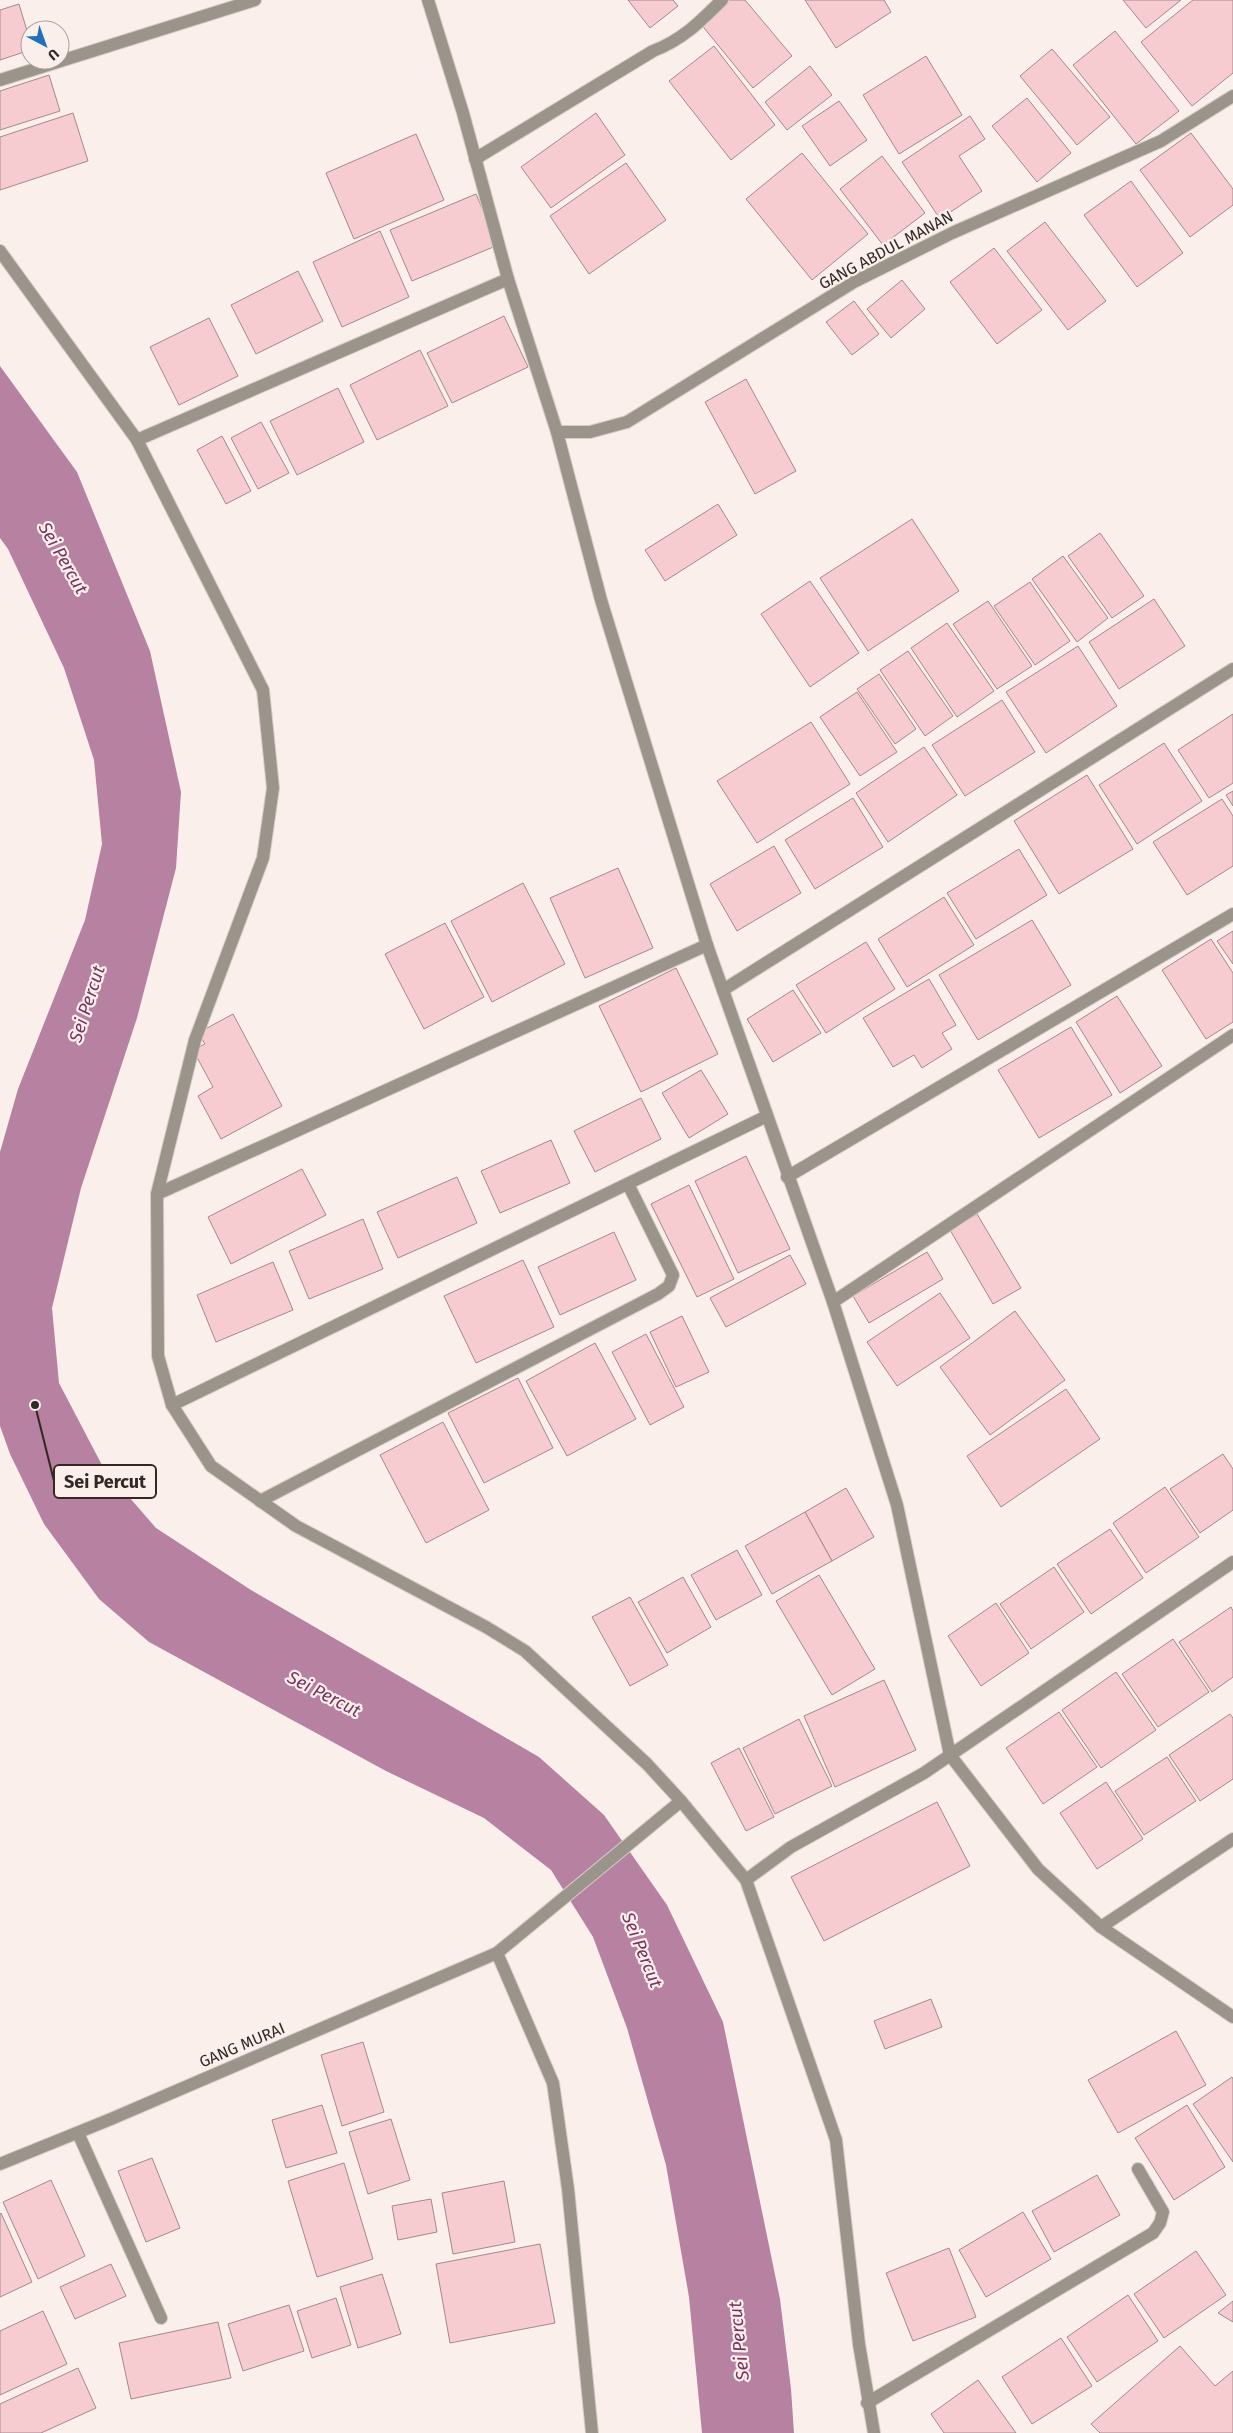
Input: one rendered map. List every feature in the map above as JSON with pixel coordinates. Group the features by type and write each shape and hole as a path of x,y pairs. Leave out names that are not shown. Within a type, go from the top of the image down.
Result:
{"street":[{"path":"0,80 254,0"},
{"path":"428,0 476,159 508,279 557,432 601,600 707,945 787,1177 833,1302 898,1506 950,1755 1038,1869 1101,1927 1233,2017"},
{"path":"476,159 653,51 672,44 691,31 722,0"},
{"name":"GANG ABDUL MANAN","path":"557,432 590,432 627,422 854,282 952,233 1161,141 1233,96"},
{"path":"0,251 137,440 263,690 273,788 263,858 195,1040 157,1194 158,1356 172,1405 212,1466 260,1501 296,1526 486,1627 525,1651 647,1764 681,1801 746,1880 836,2140 868,2403 874,2433"},
{"path":"137,440 508,279"},
{"path":"723,990 1233,669"},
{"path":"787,1177 1233,914"},
{"path":"157,1194 707,945"},
{"path":"833,1302 1233,1035"},
{"path":"172,1405 767,1116"},
{"path":"260,1501 649,1299 669,1286 673,1275 628,1184"},
{"path":"746,1880 791,1847 924,1773 1233,1562"},
{"name":"GANG MURAI","path":"0,2164 78,2133 496,1953 681,1801"},
{"path":"1101,1927 1233,1839"},
{"path":"496,1953 553,2083 568,2189 592,2433"},
{"path":"78,2133 161,2318"},
{"path":"868,2403 1153,2233 1160,2224 1163,2212 1138,2169"}],"water":[{"name":"Sei Percut","path":"0,366 77,472 150,651 181,792 176,868 137,1018 81,1188 52,1308 59,1383 103,1467 156,1528 251,1590 539,1757 604,1815 667,1905 723,2022 780,2299 791,2389 794,2433 702,2433 689,2297 666,2165 627,2028 593,1937 551,1870 484,1818 386,1771 149,1642 99,1599 44,1524 10,1454 0,1426 0,1152 18,1089 85,920 102,844 94,760 64,668 8,549 0,538"}],"building":[{"path":"628,0 673,0 678,6 650,28"},
{"path":"728,0 745,0 792,56 753,88 700,23"},
{"path":"805,0 884,0 891,12 836,48"},
{"path":"1123,0 1181,0 1146,28"},
{"path":"1193,0 1233,0 1233,73 1192,106 1141,42"},
{"path":"19,4 24,20 20,20 20,53 0,60 0,10"},
{"path":"1115,31 1179,111 1136,144 1073,65"},
{"path":"714,46 775,125 731,160 669,81"},
{"path":"1052,49 1110,117 1077,145 1020,76"},
{"path":"926,56 962,115 899,154 863,95"},
{"path":"810,66 832,95 787,130 765,102"},
{"path":"49,75 60,111 0,130 0,91"},
{"path":"1027,98 1071,153 1037,182 992,126"},
{"path":"839,101 867,140 830,166 802,126"},
{"path":"73,113 88,161 0,190 0,137"},
{"path":"596,113 625,155 551,208 521,167"},
{"path":"970,116 985,139 959,156 982,191 940,219 902,162"},
{"path":"1191,133 1233,189 1233,205 1190,237 1140,170"},
{"path":"416,134 444,200 354,239 326,173"},
{"path":"802,153 868,234 812,280 746,199"},
{"path":"882,156 925,213 883,245 840,189"},
{"path":"626,163 666,220 589,274 550,216"},
{"path":"1131,181 1183,253 1137,287 1084,215"},
{"path":"476,194 498,245 412,281 390,230"},
{"path":"1045,222 1106,301 1068,330 1007,251"},
{"path":"380,231 409,297 342,327 313,262"},
{"path":"994,248 1042,310 997,344 950,282"},
{"path":"298,271 323,321 256,354 231,305"},
{"path":"902,280 925,309 891,338 867,309"},
{"path":"854,301 879,334 852,355 826,322"},
{"path":"504,316 528,367 452,403 427,353"},
{"path":"209,318 238,376 179,405 150,347"},
{"path":"420,350 448,406 377,440 350,385"},
{"path":"746,379 796,471 755,494 705,402"},
{"path":"338,388 364,442 297,475 270,421"},
{"path":"261,422 289,473 258,489 231,438"},
{"path":"222,436 251,491 226,504 197,450"},
{"path":"718,504 737,535 665,581 645,550"},
{"path":"912,519 959,591 868,651 820,578"},
{"path":"1100,533 1144,596 1112,618 1068,556"},
{"path":"1063,556 1108,618 1077,642 1032,579"},
{"path":"810,581 859,653 810,687 761,614"},
{"path":"1030,582 1070,641 1035,665 994,606"},
{"path":"1154,599 1185,646 1119,689 1089,642"},
{"path":"988,601 1032,666 997,689 953,624"},
{"path":"947,623 994,691 957,717 911,648"},
{"path":"1078,646 1117,706 1046,753 1006,692"},
{"path":"908,651 953,716 925,736 880,670"},
{"path":"879,674 916,729 895,744 857,689"},
{"path":"857,692 897,752 860,776 820,717"},
{"path":"1002,700 1035,752 965,796 932,745"},
{"path":"1233,714 1233,783 1209,798 1178,750"},
{"path":"811,722 850,784 757,843 717,781"},
{"path":"1164,743 1202,801 1137,844 1099,785"},
{"path":"924,747 957,795 888,842 856,793"},
{"path":"1087,775 1133,849 1059,894 1014,821"},
{"path":"1233,791 1233,806 1226,795"},
{"path":"853,798 883,847 815,889 785,840"},
{"path":"1222,799 1233,816 1233,866 1187,895 1153,842"},
{"path":"774,846 801,893 737,931 710,884"},
{"path":"1019,849 1047,895 976,939 947,893"},
{"path":"618,868 653,948 585,978 550,898"},
{"path":"523,883 565,964 492,1002 451,921"},
{"path":"944,897 974,945 907,987 878,939"},
{"path":"1032,920 1071,985 978,1040 939,975"},
{"path":"445,923 484,997 424,1029 385,954"},
{"path":"1233,931 1233,964 1217,941"},
{"path":"1211,939 1233,973 1233,1022 1206,1039 1162,970"},
{"path":"866,942 895,989 826,1033 796,985"},
{"path":"676,968 718,1054 641,1092 599,1006"},
{"path":"929,979 956,1025 942,1033 952,1049 922,1068 914,1055 893,1067 863,1018"},
{"path":"793,990 821,1033 773,1062 747,1019"},
{"path":"1117,996 1162,1066 1120,1093 1076,1022"},
{"path":"233,1014 282,1106 221,1139 198,1096 213,1087 193,1050 205,1044 198,1033"},
{"path":"1071,1027 1112,1095 1039,1138 998,1070"},
{"path":"701,1070 728,1114 689,1138 662,1093"},
{"path":"641,1098 661,1139 595,1172 574,1131"},
{"path":"551,1140 570,1183 500,1213 481,1171"},
{"path":"746,1156 790,1249 738,1273 695,1181"},
{"path":"302,1169 326,1215 231,1264 208,1217"},
{"path":"457,1177 477,1223 398,1258 377,1212"},
{"path":"689,1185 734,1279 697,1297 651,1204"},
{"path":"977,1214 1021,1288 993,1304 950,1230"},
{"path":"363,1219 383,1269 309,1299 289,1251"},
{"path":"614,1232 636,1280 560,1315 538,1267"},
{"path":"927,1252 943,1279 869,1323 853,1296"},
{"path":"790,1255 806,1284 726,1327 710,1298"},
{"path":"523,1260 554,1327 476,1363 444,1296"},
{"path":"273,1262 293,1310 216,1342 197,1295"},
{"path":"940,1293 970,1338 897,1386 867,1342"},
{"path":"1015,1311 1065,1380 990,1435 940,1367"},
{"path":"682,1316 709,1372 676,1387 650,1332"},
{"path":"646,1334 684,1407 650,1425 612,1352"},
{"path":"595,1343 636,1419 567,1456 526,1381"},
{"path":"518,1378 553,1448 484,1483 448,1413"},
{"path":"1066,1389 1100,1439 1001,1507 967,1456"},
{"path":"443,1422 489,1510 426,1543 380,1455"},
{"path":"1223,1454 1233,1469 1233,1510 1200,1533 1170,1489"},
{"path":"1165,1487 1199,1537 1146,1573 1113,1523"},
{"path":"846,1488 874,1537 832,1561 805,1512"},
{"path":"805,1512 832,1561 772,1594 745,1546"},
{"path":"1110,1529 1143,1578 1091,1614 1057,1564"},
{"path":"737,1550 762,1595 716,1620 691,1575"},
{"path":"1054,1567 1084,1612 1031,1649 1000,1604"},
{"path":"819,1575 875,1669 832,1695 776,1601"},
{"path":"683,1577 711,1627 667,1653 638,1602"},
{"path":"630,1597 668,1665 630,1686 592,1617"},
{"path":"996,1603 1029,1653 981,1686 948,1636"},
{"path":"1231,1607 1233,1611 1233,1677 1212,1692 1179,1642"},
{"path":"1173,1639 1209,1692 1158,1727 1122,1674"},
{"path":"1116,1672 1156,1730 1101,1768 1062,1710"},
{"path":"884,1680 916,1750 835,1787 804,1716"},
{"path":"1059,1712 1097,1767 1043,1804 1006,1748"},
{"path":"1230,1714 1233,1718 1233,1779 1200,1801 1169,1755"},
{"path":"799,1719 832,1786 775,1814 743,1748"},
{"path":"739,1748 774,1817 746,1831 711,1763"},
{"path":"1167,1757 1196,1801 1144,1835 1115,1791"},
{"path":"1106,1782 1143,1839 1097,1869 1060,1813"},
{"path":"937,1802 970,1866 824,1941 791,1877"},
{"path":"931,1999 942,2027 885,2049 874,2021"},
{"path":"1176,2031 1206,2085 1118,2133 1088,2080"},
{"path":"363,2042 384,2112 342,2126 321,2055"},
{"path":"1232,2077 1233,2079 1233,2162 1193,2104"},
{"path":"322,2105 337,2153 286,2168 272,2120"},
{"path":"1187,2105 1225,2167 1174,2200 1135,2138"},
{"path":"391,2119 410,2180 368,2194 349,2132"},
{"path":"152,2158 180,2228 146,2242 118,2171"},
{"path":"344,2163 373,2259 317,2277 288,2181"},
{"path":"1097,2175 1120,2215 1054,2252 1032,2211"},
{"path":"51,2180 85,2256 38,2279 3,2202"},
{"path":"504,2181 515,2242 453,2254 442,2193"},
{"path":"431,2199 437,2232 398,2240 392,2206"},
{"path":"1023,2212 1051,2259 986,2297 959,2250"},
{"path":"0,2214 32,2282 0,2297"},
{"path":"540,2244 555,2323 450,2343 436,2264"},
{"path":"949,2248 976,2317 913,2341 886,2273"},
{"path":"1196,2251 1226,2295 1164,2338 1134,2294"},
{"path":"111,2264 126,2296 75,2319 60,2287"},
{"path":"382,2274 401,2334 358,2348 340,2287"},
{"path":"1128,2295 1158,2341 1097,2382 1067,2337"},
{"path":"336,2298 351,2345 312,2358 297,2311"},
{"path":"1233,2301 1233,2322 1218,2313"},
{"path":"289,2305 304,2351 243,2371 228,2324"},
{"path":"43,2311 67,2364 0,2395 0,2331"},
{"path":"218,2322 231,2378 131,2399 119,2343"},
{"path":"1061,2338 1092,2386 1032,2424 1002,2377"},
{"path":"1180,2346 1215,2386 1233,2371 1233,2433 1100,2433 1091,2424"},
{"path":"78,2368 96,2408 41,2433 0,2433 0,2404"},
{"path":"978,2380 1016,2433 944,2433 931,2414"}],"place":[{"name":"Sei Percut","path":"35,1405"}]}
